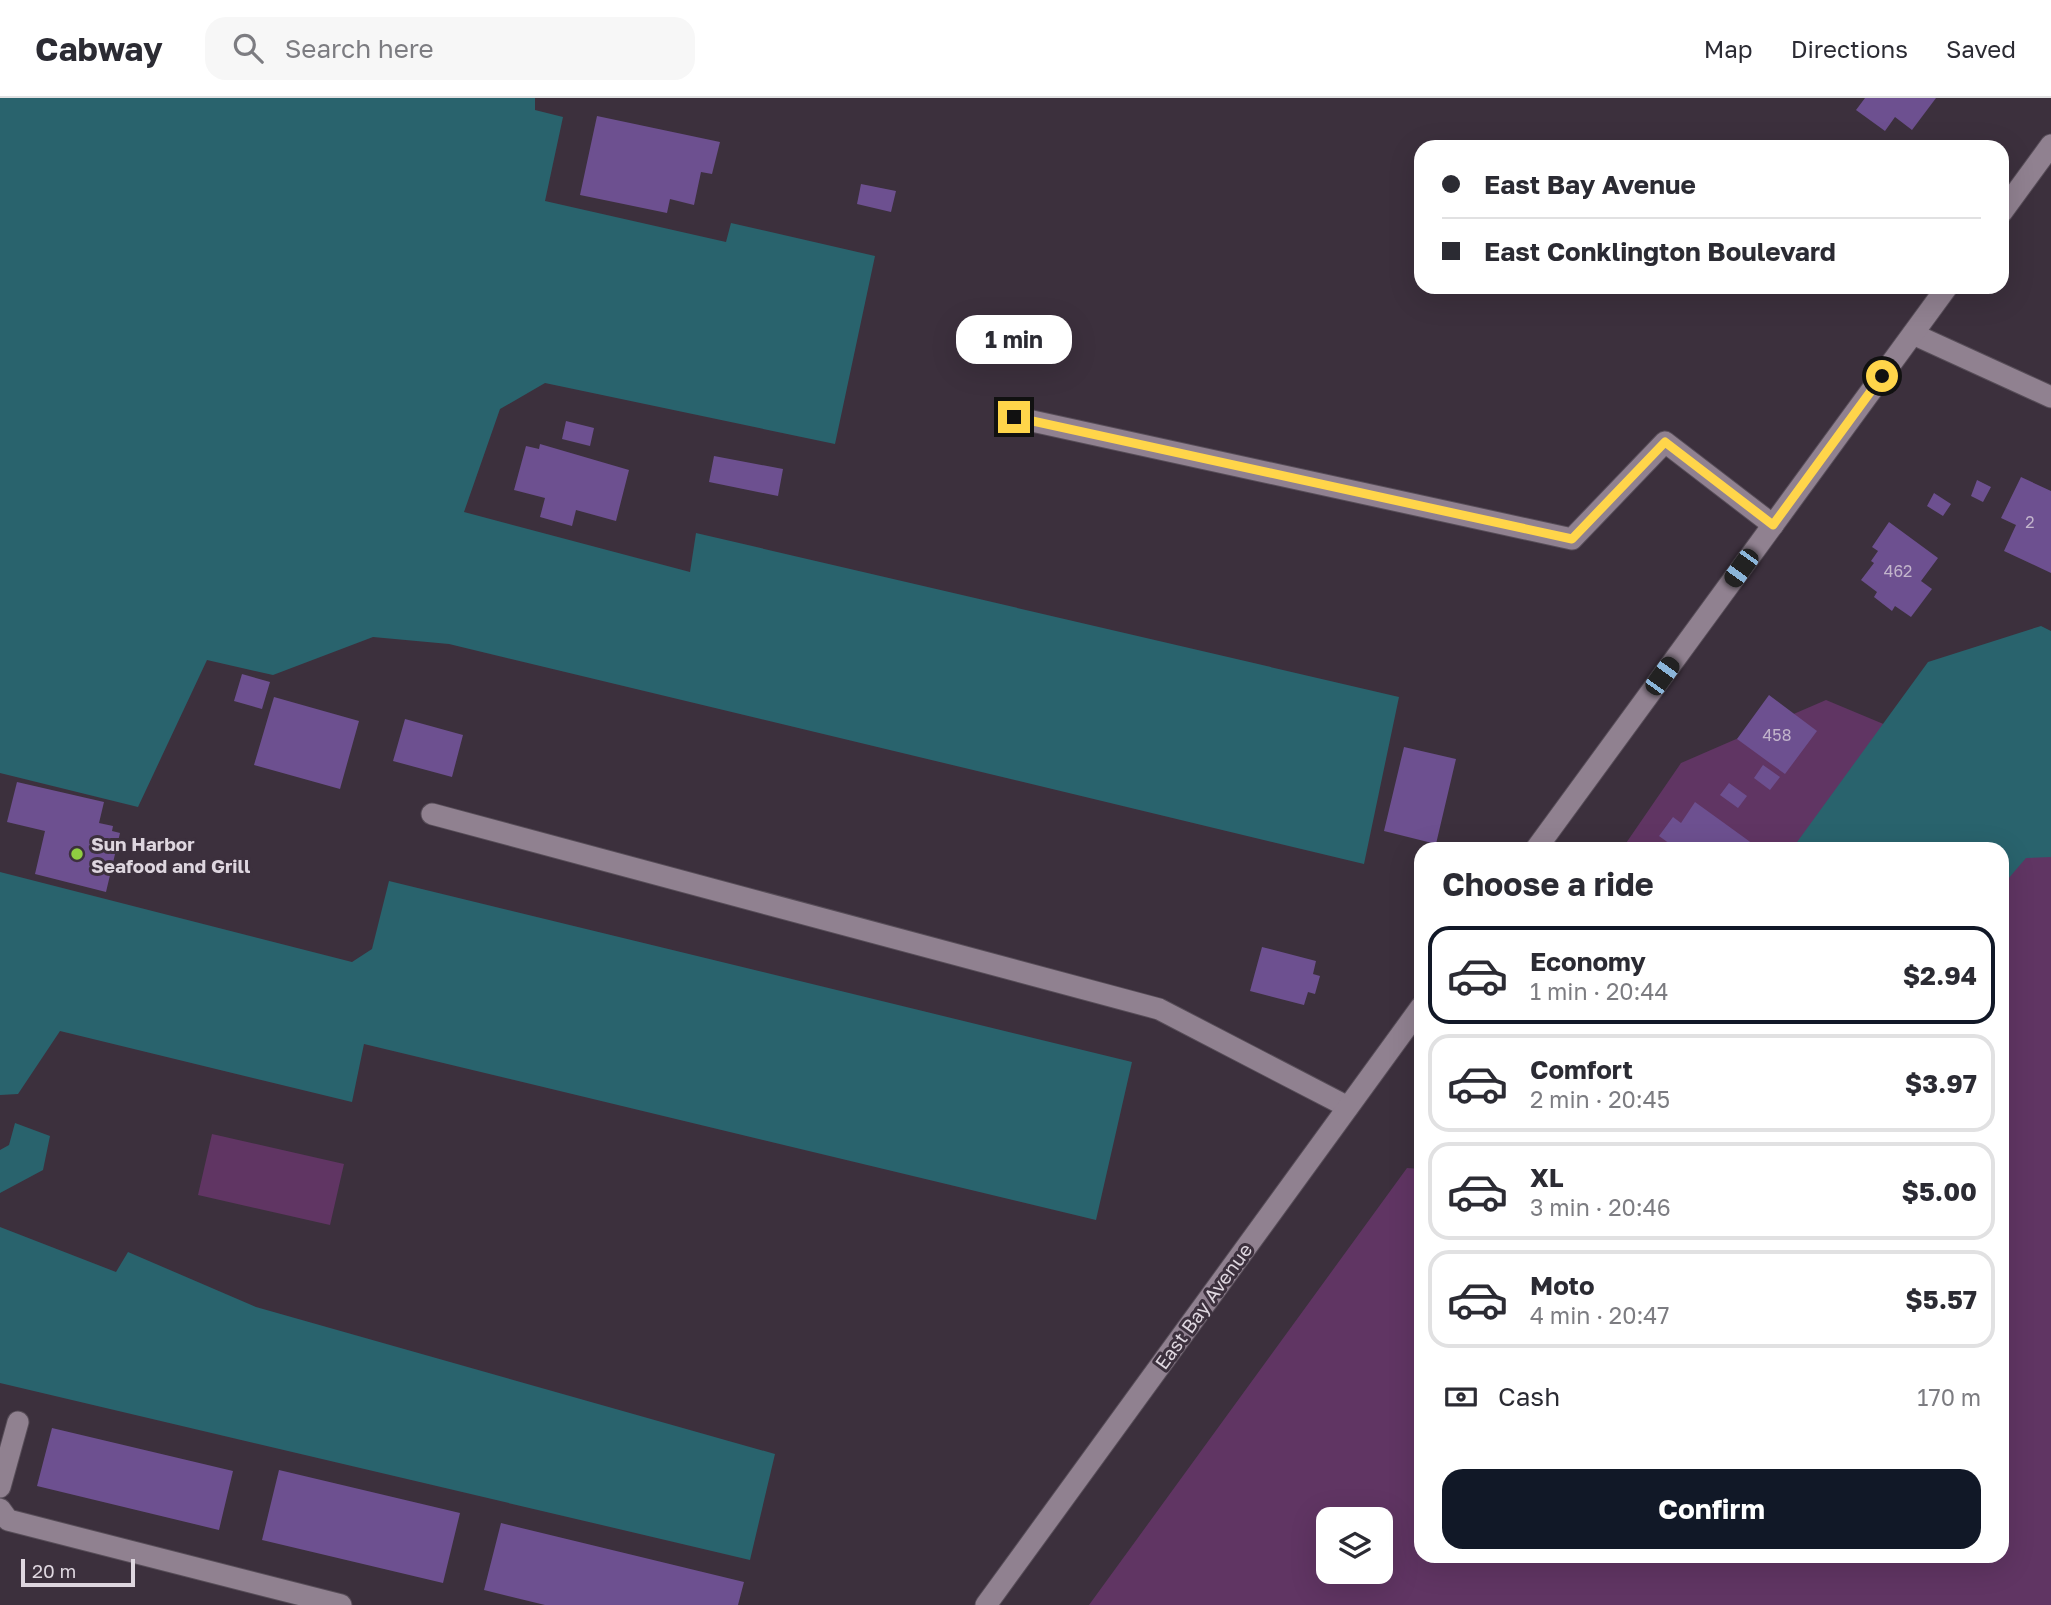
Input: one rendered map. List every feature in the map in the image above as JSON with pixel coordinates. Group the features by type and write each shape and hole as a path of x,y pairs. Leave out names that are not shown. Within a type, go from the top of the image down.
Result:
{"street":[{"path":"2009,202 2051,145"},
{"path":"1541,842 1942,294"},
{"path":"1913,334 2051,397"},
{"path":"1014,417 1572,539 1665,442 1773,525"},
{"path":"432,814 1159,1009 1348,1107"},
{"name":"East Bay Avenue","path":"986,1605 1414,1017"},
{"path":"0,1487 18,1422"},
{"path":"0,1509 8,1520 341,1605"}],"shaded area":[{"path":"1826,700 2051,794 2051,1605 1089,1605 1407,1168 1414,1168 1414,1563 2009,1563 2009,842 1627,842 1681,763"},
{"path":"212,1134 344,1164 330,1225 198,1195"}],"water":[{"path":"0,98 535,98 535,110 563,117 545,201 726,242 731,223 875,256 835,444 545,383 500,409 464,512 690,572 696,533 1399,697 1364,864 449,644 373,637 273,675 207,660 138,807 0,773"},
{"path":"2041,626 2051,631 2051,857 2026,858 2009,878 2009,842 1797,842 1928,662"},
{"path":"0,872 352,962 372,949 389,881 1132,1062 1096,1220 364,1044 352,1102 60,1031 18,1094 0,1095"},
{"path":"15,1123 50,1136 43,1170 0,1193 0,1150 9,1145"},
{"path":"0,1227 116,1272 128,1252 256,1307 775,1454 750,1560 0,1383"}],"building":[{"path":"1865,98 1936,98 1912,130 1895,117 1885,131 1856,110"},
{"path":"597,116 720,142 712,174 701,172 694,205 670,199 667,213 580,195"},
{"path":"861,184 896,191 891,212 857,204"},
{"path":"566,421 594,428 590,446 562,439"},
{"path":"540,444 629,470 616,521 576,510 572,526 540,517 545,498 514,490 526,446 539,449"},
{"path":"714,456 783,469 778,496 709,482"},
{"path":"2021,477 2051,491 2051,573 2004,551 2016,525 2001,518"},
{"path":"1977,480 1991,487 1983,502 1971,496"},
{"path":"1934,493 1951,504 1943,516 1927,506"},
{"path":"1889,522 1938,558 1921,581 1932,589 1911,617 1895,606 1892,611 1874,597 1877,592 1861,580 1874,563 1871,561 1878,551 1872,547"},
{"path":"242,674 270,682 262,709 234,701"},
{"path":"1769,695 1817,731 1785,774 1737,739"},
{"path":"274,697 359,721 340,789 254,765"},
{"path":"405,719 463,735 452,777 393,761"},
{"path":"1404,747 1456,759 1436,842 1384,831"},
{"path":"1763,765 1780,777 1770,790 1754,778"},
{"name":"Sun Harbor Seafood and Grill","path":"17,782 104,802 99,823 113,826 112,831 120,833 106,892 35,874 45,831 7,822"},
{"path":"1729,783 1747,796 1738,808 1720,795"},
{"path":"1695,802 1750,842 1667,842 1659,836 1673,817 1681,823"},
{"path":"1262,947 1316,961 1313,974 1320,976 1315,994 1308,992 1304,1005 1250,991"},
{"path":"52,1428 233,1471 219,1530 37,1486"},
{"path":"279,1470 460,1513 443,1583 262,1540"},
{"path":"501,1523 744,1582 738,1605 545,1605 484,1590"}],"place":[{"name":"Sun Harbor Seafood and Grill","path":"77,854"}],"route":[{"path":"1014,417 1572,539 1665,442 1773,525 1882,376"}]}
